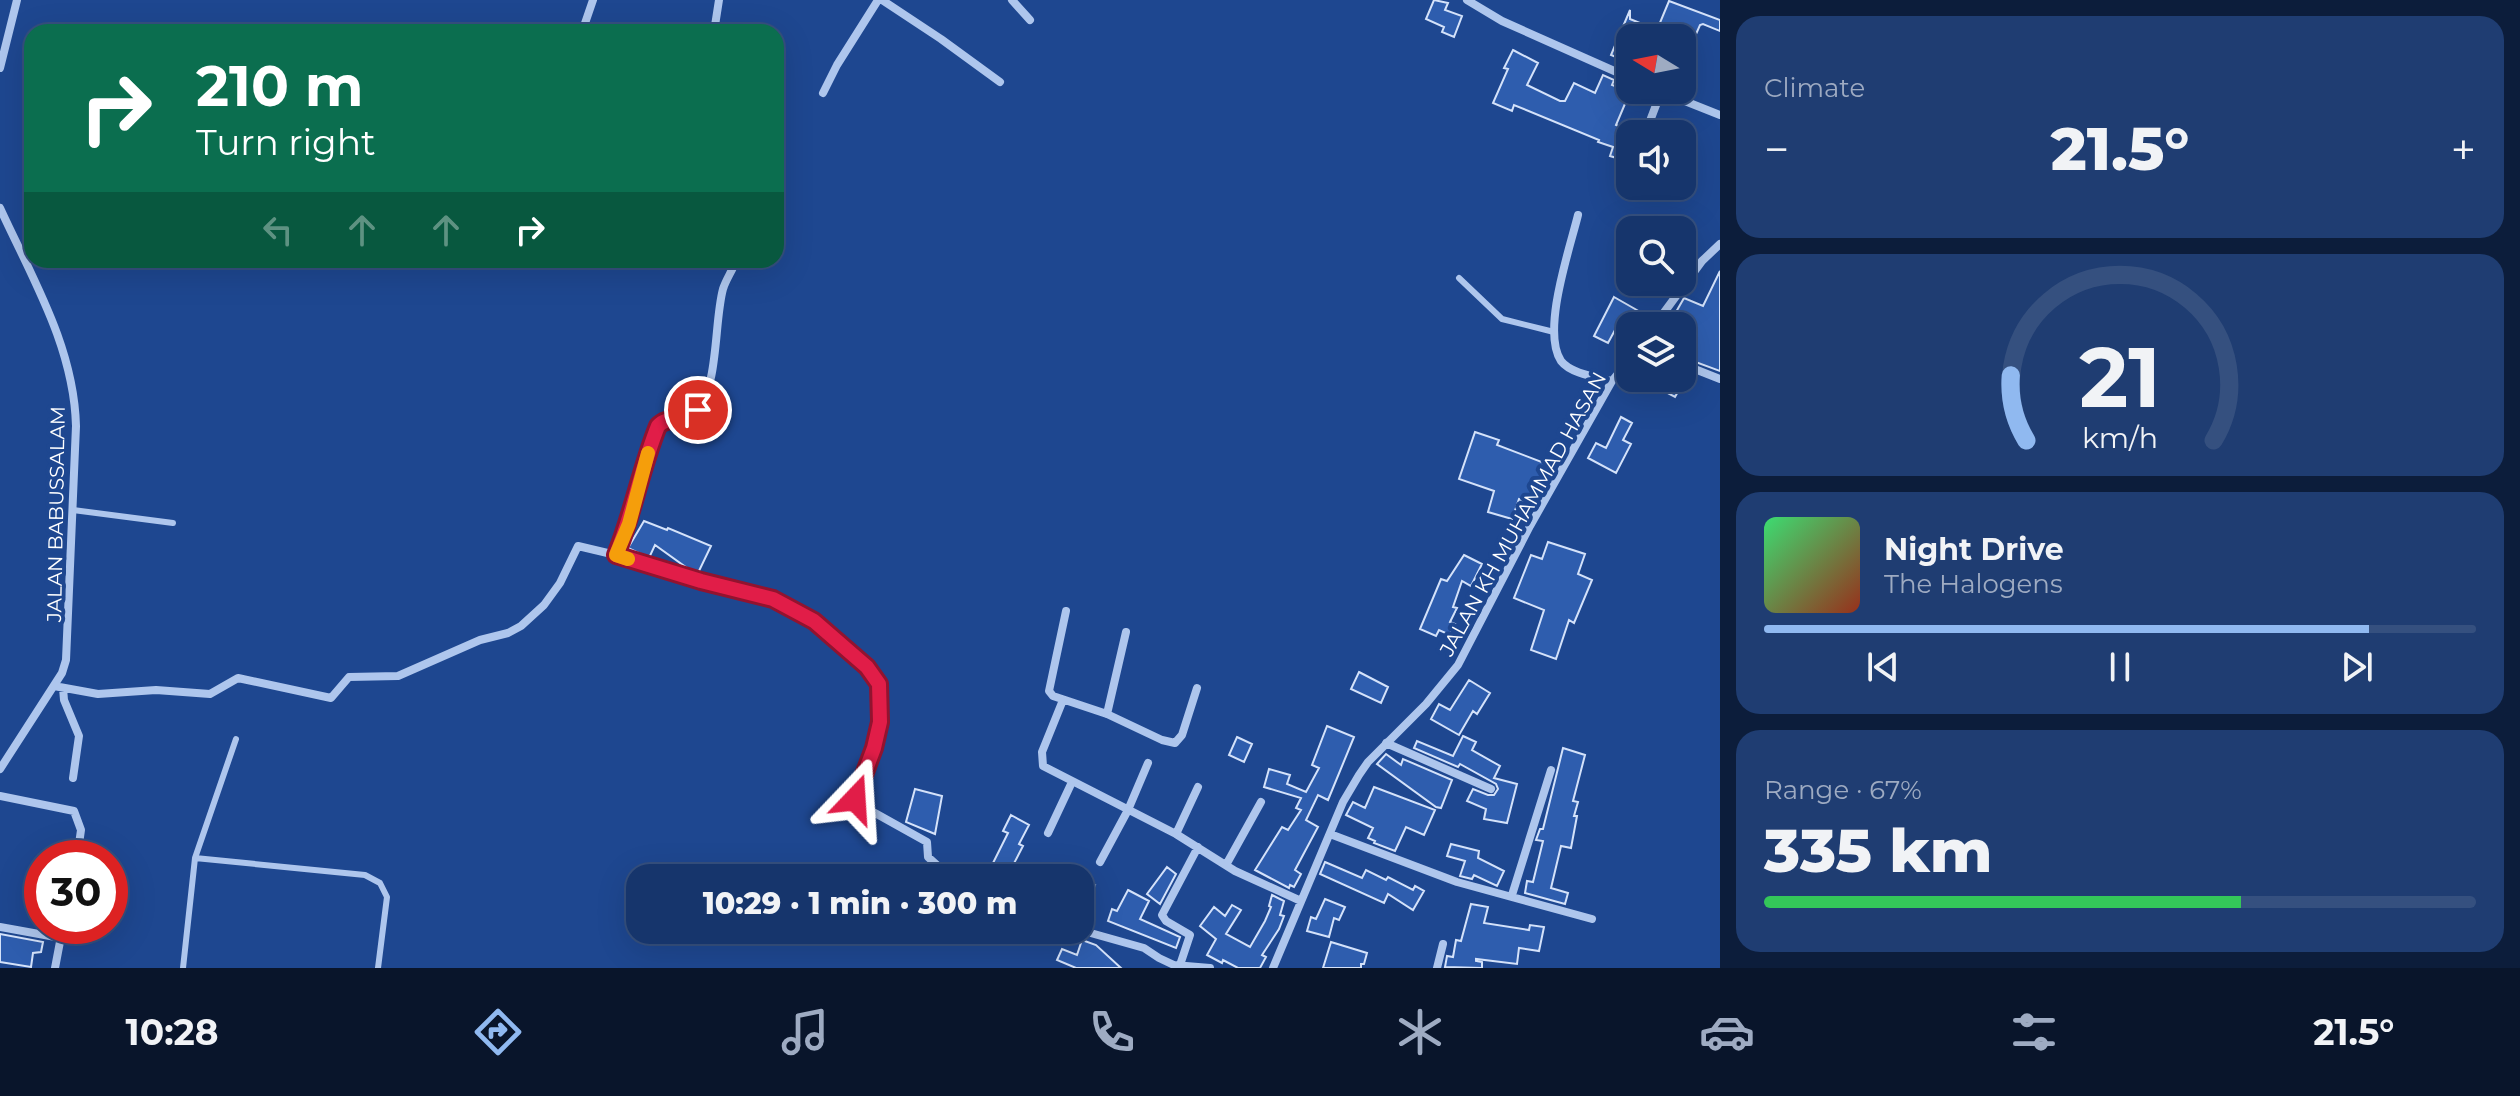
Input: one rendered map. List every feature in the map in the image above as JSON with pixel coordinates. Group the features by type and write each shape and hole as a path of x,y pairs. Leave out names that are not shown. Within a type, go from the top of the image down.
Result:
{"street":[{"path":"0,68 17,0"},
{"path":"585,24 593,0"},
{"path":"715,24 719,0"},
{"path":"823,93 837,65 880,0 1000,82"},
{"path":"1012,0 1030,20"},
{"path":"1467,0 1502,21 1616,72"},
{"path":"1692,104 1720,115"},
{"name":"JALAN BABUSSALAM","path":"0,208 24,260"},
{"path":"1578,215 1556,306 1554,332 1559,357 1568,367 1612,381"},
{"path":"1664,312 1702,261 1720,244"},
{"name":"JALAN BABUSSALAM","path":"0,769 59,687 68,648 75,394 56,329 28,268"},
{"path":"616,555 629,524 639,481 658,426 664,420 686,419 702,402 714,354 723,290 733,268"},
{"path":"1696,370 1720,379"},
{"name":"JALAN KH MUHAMMAD HASAN","path":"1273,968 1330,834 1359,775 1458,665 1530,526 1616,376"},
{"path":"59,687 98,694 156,690 210,694 238,678 331,698 349,677 398,676 480,640 521,626 544,605 560,583 578,546 773,599 814,621 867,667 879,684 880,722 874,748 857,789 857,803 927,842 928,857 936,864"},
{"path":"1066,611 1049,691 1053,696 1107,714 1175,743 1182,735 1197,688"},
{"path":"1107,714 1126,632"},
{"path":"59,687 79,736 73,778"},
{"path":"1063,700 1042,752 1041,762 1050,772 1176,834 1226,865 1301,901"},
{"path":"1386,743 1491,789"},
{"path":"1100,862 1128,810 1148,763"},
{"path":"1512,895 1551,770"},
{"path":"1048,833 1072,782"},
{"path":"1176,834 1198,787"},
{"path":"0,796 74,811 81,830 80,840"},
{"path":"1226,865 1261,802"},
{"path":"1330,834 1457,882 1592,919"},
{"path":"1180,965 1190,935 1166,921 1162,915 1198,847"},
{"path":"0,927 24,931"},
{"path":"1094,934 1144,948 1159,958 1180,965 1210,968"},
{"path":"55,968 60,944"},
{"path":"1437,968 1443,944"}],"lane":[{"path":"1459,278 1502,319 1554,332"},
{"path":"73,510 173,523"},
{"path":"183,968 195,858 236,739"},
{"path":"195,858 365,875 380,883 387,897 378,968"}],"building":[{"path":"1434,0 1448,3 1445,10 1462,16 1454,37 1442,32 1444,27 1426,19"},
{"path":"1669,1 1720,20 1720,31 1703,24 1696,34 1696,24 1659,24"},
{"path":"1630,10 1630,19 1642,24 1624,24"},
{"path":"1513,50 1538,63 1527,85 1560,101 1565,101 1574,83 1595,93 1603,75 1614,80 1612,85 1616,87 1616,104 1625,104 1616,120 1616,158 1610,156 1613,147 1599,140 1514,105 1512,111 1493,103 1508,69 1504,68"},
{"path":"1720,271 1720,371 1696,362 1696,312 1676,312 1684,298 1703,306"},
{"path":"1614,297 1640,312 1616,312 1616,328 1608,343 1594,336"},
{"path":"1621,417 1632,423 1623,440 1631,444 1616,473 1588,458 1596,443 1606,448"},
{"path":"1475,432 1499,440 1497,445 1547,464 1532,504 1519,499 1512,519 1488,512 1494,491 1459,479"},
{"path":"644,521 711,546 698,573 655,545 649,558 628,548"},
{"path":"1548,542 1585,554 1578,574 1592,580 1574,623 1569,620 1556,659 1531,650 1544,610 1514,598 1531,555 1542,559"},
{"path":"1464,555 1482,564 1471,586 1462,581 1453,607 1457,608 1450,622 1455,624 1450,635 1439,630 1436,636 1420,629 1441,579 1447,581"},
{"path":"1359,672 1388,687 1381,703 1351,689"},
{"path":"1469,680 1490,693 1477,714 1473,711 1459,735 1431,719 1439,704 1450,710"},
{"path":"1327,726 1354,737 1328,800 1318,795 1306,820 1318,827 1295,870 1301,874 1294,887 1290,885 1289,888 1255,870 1282,827 1288,830 1301,810 1296,808 1301,798 1264,787 1269,769 1290,775 1287,784 1306,792 1319,768 1312,765"},
{"path":"1463,736 1476,742 1472,750 1500,766 1494,778 1517,784 1507,823 1484,819 1486,809 1467,801 1473,789 1494,795 1498,789 1496,784 1460,764 1458,767 1414,748 1417,741 1453,756"},
{"path":"1237,737 1252,744 1244,762 1229,755"},
{"path":"1563,748 1585,755 1573,801 1578,802 1571,848 1561,846 1551,888 1568,893 1565,904 1525,893 1527,881 1533,882 1543,841 1536,840 1540,829 1543,829"},
{"path":"1386,754 1401,765 1403,759 1452,780 1441,808 1377,764"},
{"path":"1374,787 1435,810 1424,835 1406,827 1395,851 1368,838 1373,828 1346,815 1353,802 1365,808"},
{"path":"915,789 942,796 935,834 906,822"},
{"path":"1011,815 1029,825 1014,864 992,864 1008,833 1003,831"},
{"path":"1451,844 1479,851 1478,858 1504,871 1497,886 1474,875 1472,879 1460,876 1465,861 1447,856"},
{"path":"1325,862 1362,878 1366,870 1413,890 1415,886 1424,891 1413,910 1388,894 1384,903 1320,874"},
{"path":"1167,867 1176,874 1160,904 1147,894"},
{"path":"1128,890 1149,901 1140,919 1180,937 1176,948 1108,921 1112,909 1117,911"},
{"path":"1272,895 1284,901 1280,915 1284,916 1262,955 1266,957 1260,968 1238,968 1207,955 1216,939 1200,926 1214,907 1225,916 1232,905 1241,910 1226,934 1250,947 1271,907"},
{"path":"1325,899 1345,907 1339,920 1334,918 1329,937 1307,931 1311,917 1316,919"},
{"path":"1471,904 1488,907 1484,923 1529,930 1530,925 1544,927 1539,951 1519,948 1517,964 1476,959 1482,962 1482,968 1445,967 1447,956 1453,957 1456,940 1461,941"},
{"path":"0,934 24,938 24,944 43,944 41,952 33,953 31,967 0,962"},
{"path":"1331,942 1367,953 1361,968 1323,968"},
{"path":"1081,944 1093,944 1121,968 1076,968 1057,960 1062,949 1077,955"}],"slow traffic":[{"path":"628,559 616,555 629,524 648,453"}],"route":[{"path":"698,410 686,419 664,420 658,426 639,481 629,524 616,555 773,599 814,621 867,667 879,684 880,722 855,799"}]}
